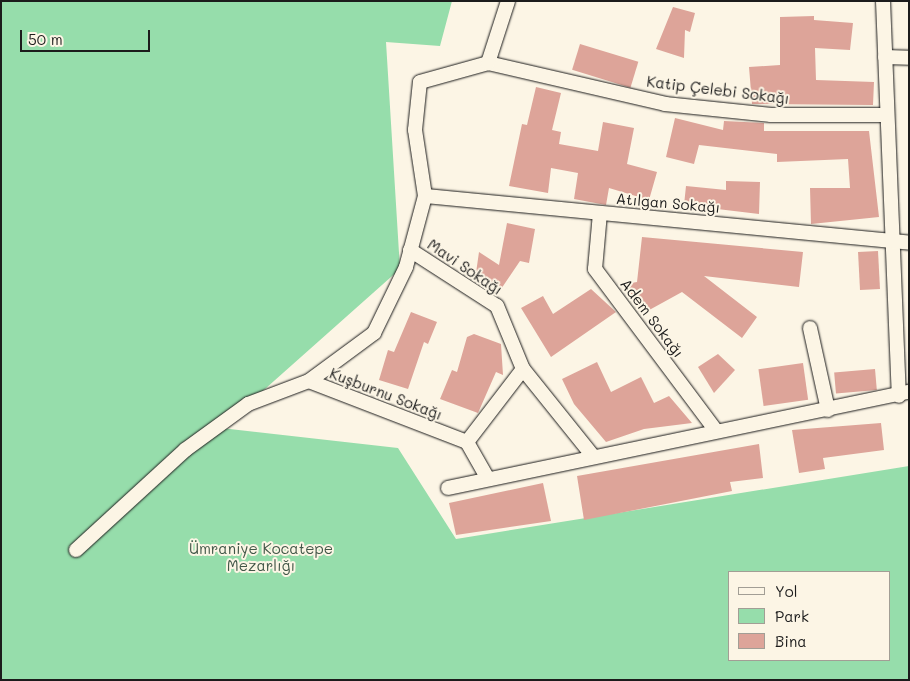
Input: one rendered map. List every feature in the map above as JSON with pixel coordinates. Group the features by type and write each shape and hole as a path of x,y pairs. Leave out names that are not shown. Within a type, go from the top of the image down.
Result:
{"street":[{"path":"488,63 508,1"},
{"path":"448,488 593,456 904,394 892,240 883,1"},
{"path":"885,57 909,58"},
{"name":"Katip Çelebi Sokağı","path":"488,63 665,104 771,115 887,115"},
{"name":"Kuşburnu Sokağı","path":"309,381 374,333 410,250 425,196 415,130 420,82 488,63"},
{"name":"Atılgan Sokağı","path":"425,196 909,243"},
{"name":"Adem Sokağı","path":"600,213 595,270 716,431"},
{"name":"Mavi Sokağı","path":"410,250 497,306 523,369 593,456"},
{"path":"810,328 828,410"},
{"path":"488,479 467,442 523,369"},
{"path":"76,550 185,450 248,404 309,381"},
{"name":"Kuşburnu Sokağı","path":"309,381 467,442"}],"green space":[{"name":"Ümraniye Kocatepe Mezarlığı","path":"1,1 452,1 440,46 386,42 400,269 221,428 398,448 456,539 909,466 909,680 1,680"}],"building":[{"path":"673,7 695,13 690,32 685,30 684,58 656,49"},
{"path":"814,16 814,20 853,23 850,50 815,48 816,80 874,82 873,105 752,104 749,67 780,65 780,17"},
{"path":"580,44 638,62 630,88 572,70"},
{"path":"536,87 561,93 552,130 561,132 559,144 598,151 603,122 634,128 627,164 657,172 649,200 609,188 606,205 574,199 578,173 551,168 548,193 509,186 522,124 527,125"},
{"path":"675,118 723,130 724,121 764,123 764,131 869,131 879,217 811,224 810,188 850,188 848,159 777,162 777,154 699,145 694,164 666,157"},
{"path":"726,181 760,182 759,214 684,205 686,186 726,190"},
{"path":"507,223 535,229 529,263 520,261 497,295 495,286 476,273 479,252 499,265"},
{"path":"642,237 803,252 799,287 704,276 757,317 742,338 682,292 642,314 626,284 637,282"},
{"path":"878,251 880,289 860,290 858,252"},
{"path":"591,289 616,312 551,357 521,308 543,296 553,314"},
{"path":"411,312 437,322 428,344 424,342 408,389 379,380 388,350 394,352"},
{"path":"474,334 501,344 503,375 496,372 478,413 440,399 452,370 457,372 467,337"},
{"path":"718,354 735,370 714,393 698,367"},
{"path":"597,362 611,392 641,377 654,403 669,396 692,423 644,429 606,442 574,404 562,379"},
{"path":"803,363 808,400 764,406 758,369"},
{"path":"875,369 877,390 836,393 834,373"},
{"path":"881,423 884,450 823,458 825,469 799,473 792,430"},
{"path":"759,444 763,478 730,482 732,491 584,520 577,476"},
{"path":"543,483 551,521 456,535 449,503"}]}
